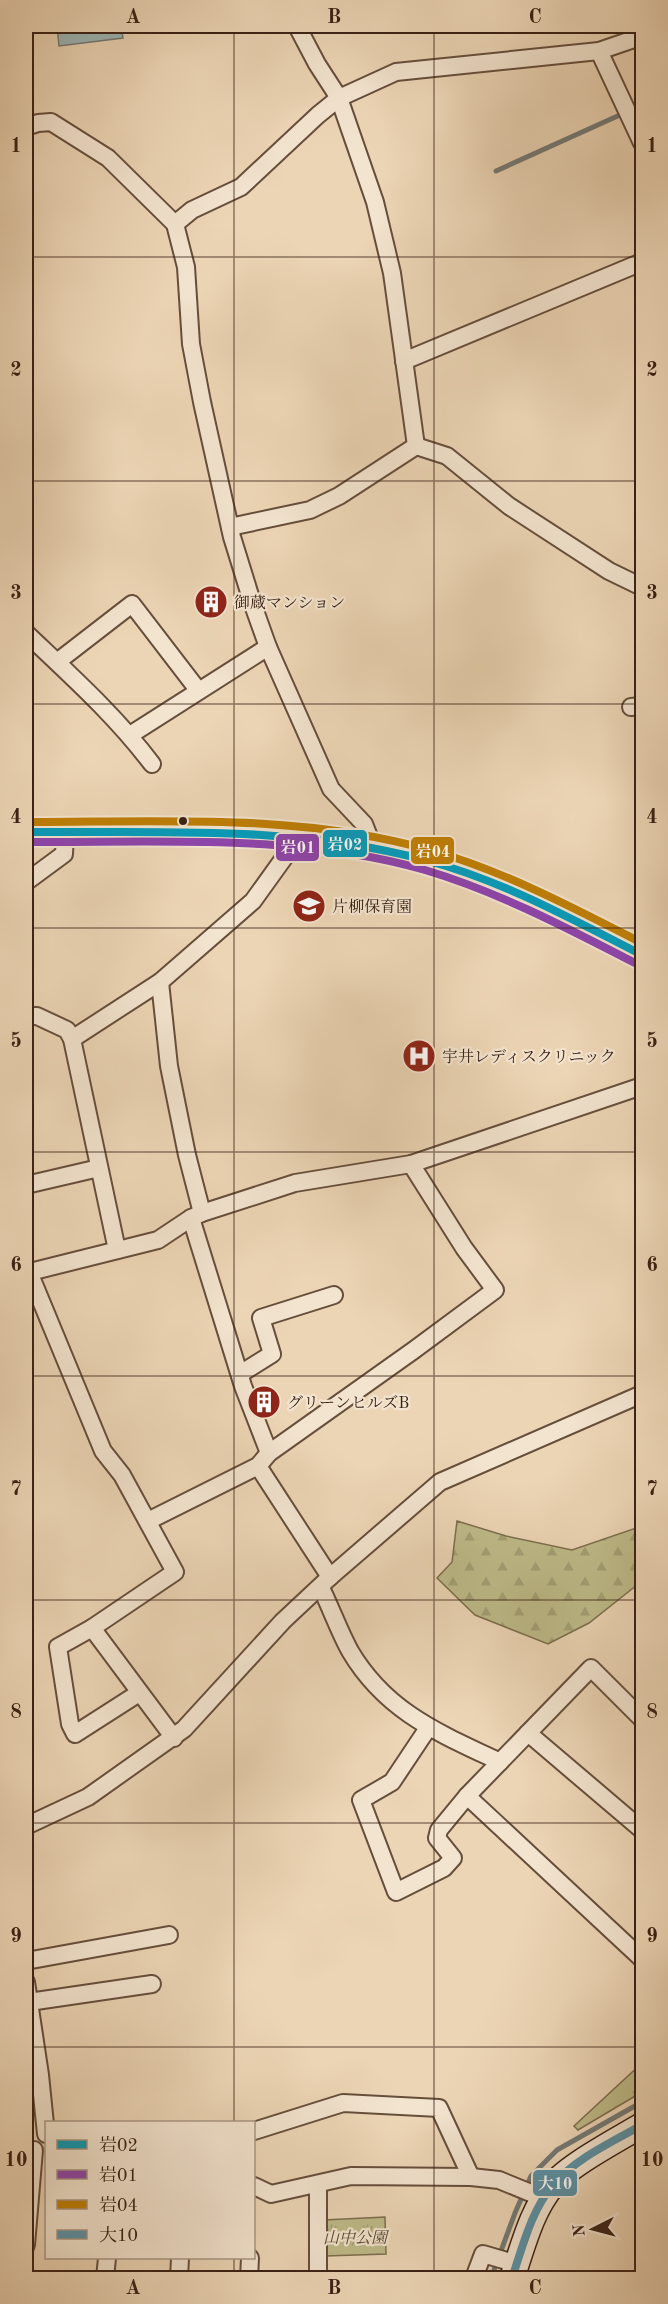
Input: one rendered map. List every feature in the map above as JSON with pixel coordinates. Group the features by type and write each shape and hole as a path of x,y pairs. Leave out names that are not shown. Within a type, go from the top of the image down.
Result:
{"main road":[{"path":"26,832 224,833 299,837 373,847 425,860 496,884 642,955"}],"street":[{"path":"297,26 317,64 339,98 378,213 392,273 416,446"},
{"path":"175,224 192,210 241,187 339,98 396,72 599,51 634,39 642,33"},
{"path":"599,51 642,143"},
{"path":"26,127 51,122 108,158 175,224 186,267 190,344 230,527 253,605 268,647 331,789 364,824 373,847"},
{"path":"404,360 642,262"},
{"path":"230,527 310,510 339,496 416,446"},
{"path":"416,446 447,456 509,506 609,571 642,586"},
{"path":"57,662 132,604 198,690"},
{"path":"26,633 130,735 152,764"},
{"path":"130,735 268,647"},
{"path":"26,882 64,854 65,833"},
{"path":"72,1039 160,982 253,901 299,837"},
{"path":"160,982 169,1066 197,1215 264,1460 326,1583 350,1650 368,1677 386,1698 428,1728 500,1762"},
{"path":"26,1016 37,1016 67,1030 72,1039 117,1250"},
{"path":"139,1693 75,1734 70,1724 58,1647 92,1628 174,1572 122,1475 103,1451 27,1273 158,1240 197,1215 295,1183 411,1164 642,1086"},
{"path":"148,1521 264,1460 495,1290 464,1248 411,1164"},
{"path":"26,1185 99,1168"},
{"path":"240,1374 272,1354 261,1318 334,1295"},
{"path":"26,1826 88,1797 184,1730 283,1622 440,1482 642,1394"},
{"path":"92,1628 174,1738"},
{"path":"428,1728 392,1782 361,1800 396,1892 444,1868 453,1858 437,1838 439,1830 467,1796 591,1668 642,1719"},
{"path":"528,1733 642,1830"},
{"path":"467,1796 642,1959"},
{"path":"26,1961 169,1935"},
{"path":"26,1982 45,2124"},
{"path":"29,2002 152,1984"},
{"path":"255,2131 343,2103 439,2109 471,2177"},
{"path":"255,2186 271,2194 351,2176 471,2177 499,2180 529,2192 555,2183 566,2173 642,2125"},
{"path":"26,2245 35,2150"},
{"path":"318,2184 318,2272 322,2278"},
{"path":"474,2278 483,2254 514,2271 535,2213 529,2192"},
{"path":"105,2278 107,2259"},
{"path":"179,2278 180,2259"},
{"path":"249,2278 250,2259"}],"green space":[{"path":"457,1521 506,1536 572,1550 642,1526 642,1581 589,1623 548,1644 475,1615 437,1578 452,1562"},
{"path":"642,2063 642,2092 578,2130 574,2126"},
{"name":"山中公園","path":"385,2217 386,2254 326,2256 324,2220"}],"water":[{"path":"57,26 121,26 123,38 59,46"}],"waterway":[{"path":"496,171 642,105"},
{"path":"491,2278 531,2176 557,2150 642,2102"}],"transit line":[{"name":"岩04","path":"26,822 230,822 331,830 381,838 430,850 485,868 538,891 642,943"},
{"name":"岩02","path":"26,832 227,833 327,841 376,849 453,868 509,889 642,955"},
{"name":"岩01","path":"26,842 277,845 376,858 425,870 480,889 533,912 637,964"},
{"name":"大10","path":"512,2278 533,2217 553,2185 583,2159 642,2125"}],"place":[{"name":"御蔵マンション","path":"211,602"},
{"name":"片柳保育園","path":"309,906"},
{"name":"宇井レディスクリニック","path":"419,1056"},
{"name":"グリーンヒルズB","path":"264,1402"}]}
